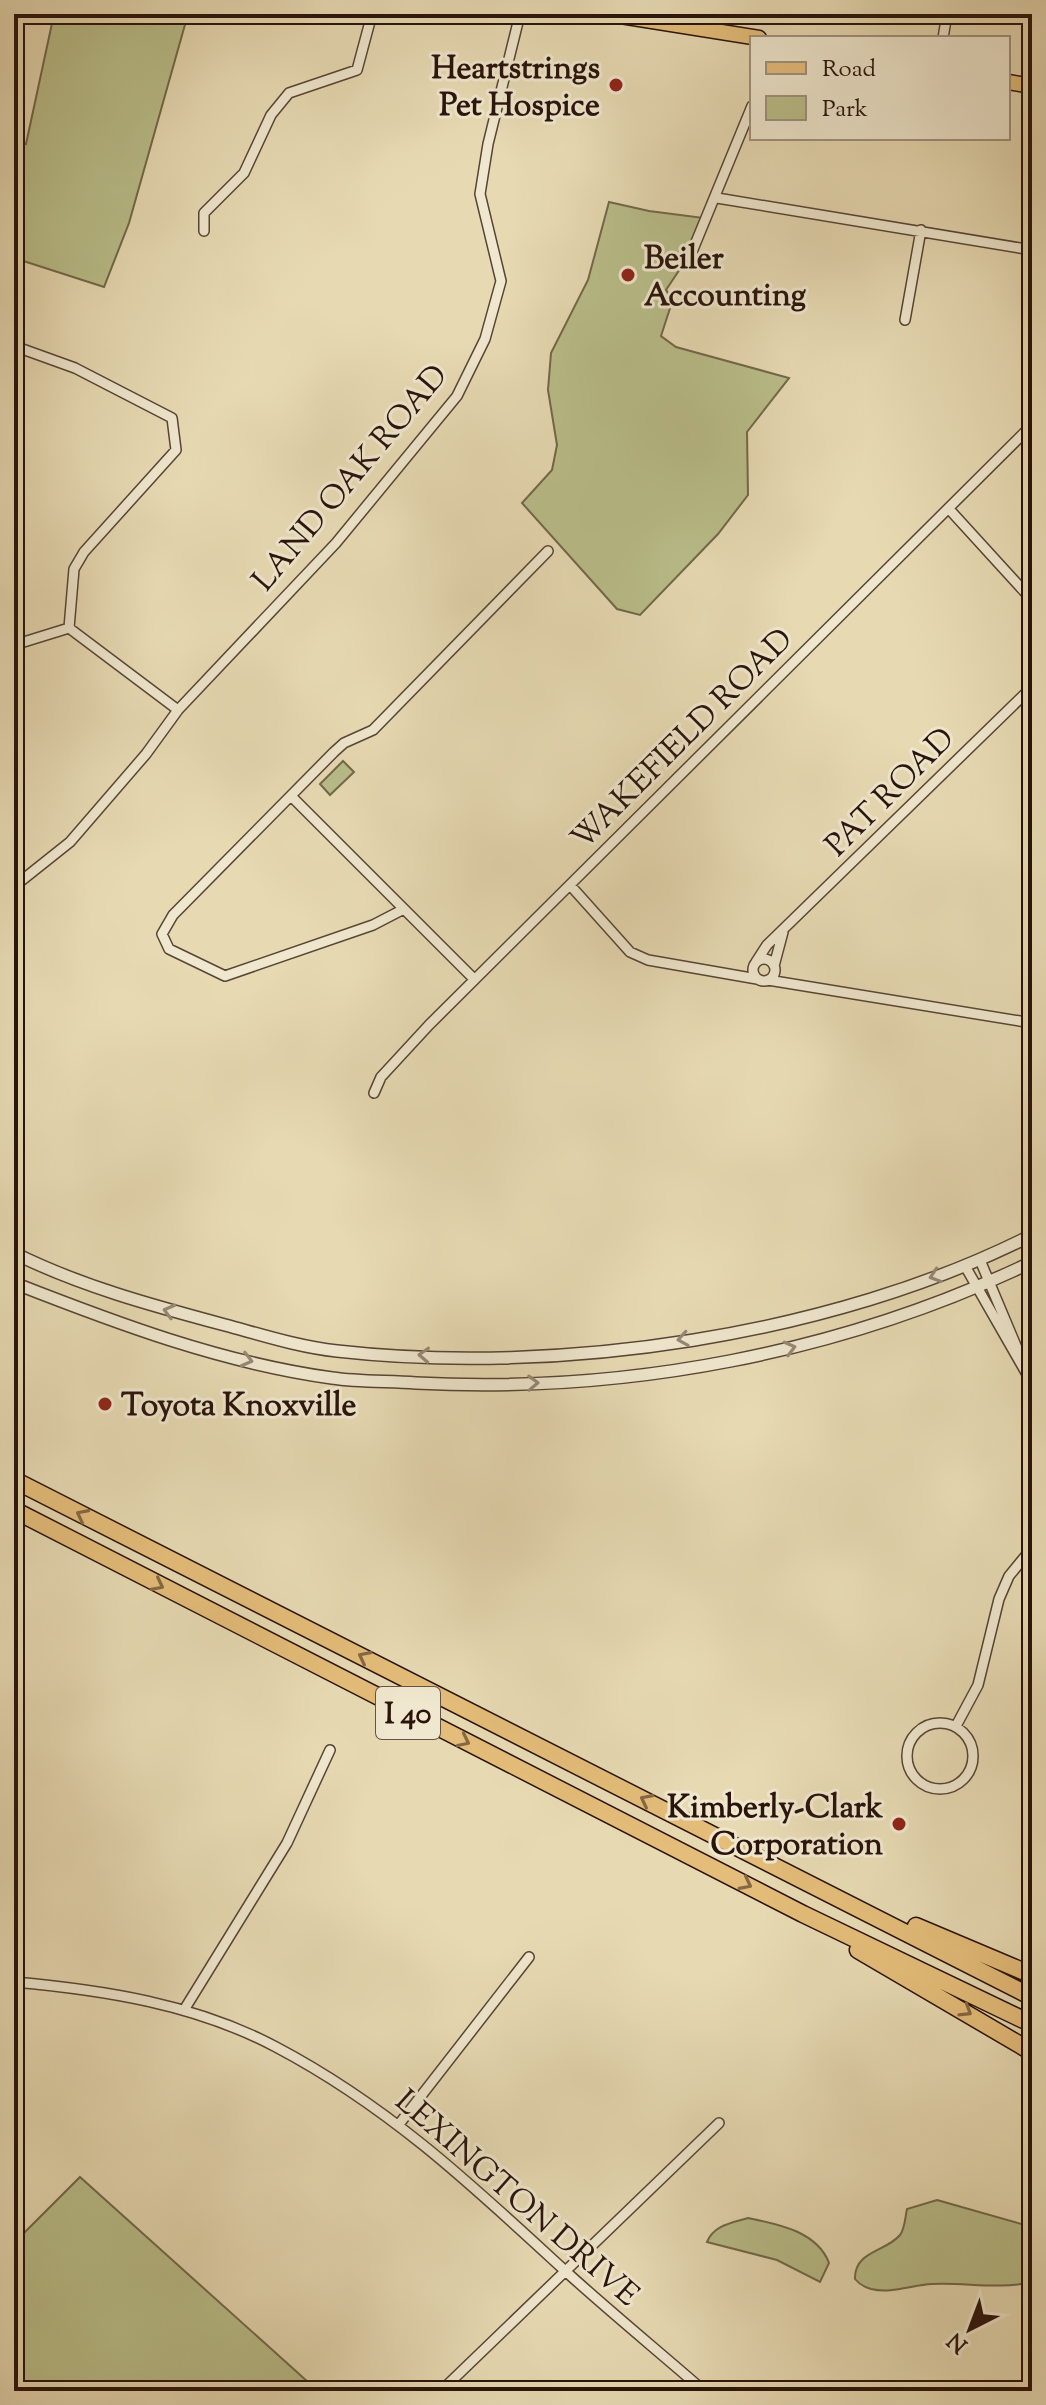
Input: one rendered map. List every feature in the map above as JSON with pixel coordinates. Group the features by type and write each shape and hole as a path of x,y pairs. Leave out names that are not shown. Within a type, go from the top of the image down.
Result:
{"highway":[{"name":"I 40","path":"14,1480 1032,1997"},
{"name":"I 40","path":"14,1510 803,1914 1032,2024"},
{"path":"14,1518 121,1566"},
{"path":"791,1873 1032,1975"},
{"path":"803,1914 876,1962 940,1995 1032,2052"}],"main road":[{"path":"608,14 750,37"},
{"path":"1010,82 1032,86"}],"street":[{"path":"204,231 204,213 244,173 254,158 271,115 289,93 357,70 372,14"},
{"name":"LAND OAK ROAD","path":"14,882 21,881 70,842 146,754 178,710 336,543 457,396 471,373 485,339 501,281 480,194 520,14"},
{"path":"714,31 717,14"},
{"path":"943,36 947,14"},
{"path":"687,264 717,198 750,111"},
{"path":"717,198 1032,250"},
{"path":"905,320 921,230"},
{"path":"14,346 75,368 172,418 176,450 95,537 74,569 69,628"},
{"name":"WAKEFIELD ROAD","path":"374,1093 381,1077 474,979 1032,425"},
{"path":"949,509 1032,600"},
{"path":"402,910 373,925 225,976 164,944 162,928 344,743 373,730 548,551"},
{"path":"69,628 178,710"},
{"path":"14,645 69,628"},
{"name":"PAT ROAD","path":"755,964 767,945 1032,687"},
{"path":"291,796 474,979"},
{"path":"570,885 630,952 648,960 1032,1023"},
{"path":"763,980 774,968 783,932"},
{"path":"731,973 765,959 799,983"},
{"path":"755,964 763,980"},
{"path":"14,1253 140,1303 297,1344 337,1351 459,1357 598,1354 768,1325 965,1266 1032,1235"},
{"path":"980,1260 1024,1367"},
{"path":"14,1283 132,1329 292,1371 334,1378 465,1385 601,1381 774,1352 883,1322 1032,1262"},
{"path":"965,1266 1032,1383"},
{"path":"956,1726 978,1685 999,1599 1009,1576 1032,1548"},
{"path":"937,1723 956,1726 971,1743 971,1766 957,1784 947,1788 926,1786 910,1771 907,1757 910,1740 925,1726 937,1723"},
{"path":"184,2010 287,1843 330,1750"},
{"path":"400,2123 529,1957"},
{"name":"LEXINGTON DRIVE","path":"14,1982 112,1992 184,2010 274,2046 400,2123 704,2391"},
{"path":"441,2391 719,2123"}],"green space":[{"path":"54,14 188,14 129,223 104,287 14,258 14,142 26,144"},
{"path":"609,202 704,218 688,257 666,290 673,299 661,336 676,347 789,378 747,432 748,495 718,534 640,615 617,609 522,503 552,470 557,445 548,390 551,353 588,280"},
{"path":"343,761 354,772 330,795 320,784"},
{"path":"80,2177 318,2391 14,2391 14,2243"},
{"path":"937,2200 1032,2227 1032,2282 1007,2285 932,2284 879,2290 868,2288 855,2279 856,2270 865,2257 900,2235 907,2209"},
{"path":"748,2218 795,2231 815,2243 829,2263 820,2282 777,2260 707,2242 719,2228"}],"place":[{"name":"Heartstrings Pet Hospice","path":"616,85"},
{"name":"Beiler Accounting","path":"628,275"},
{"name":"Toyota Knoxville","path":"105,1404"},
{"name":"Kimberly-Clark Corporation","path":"899,1824"}]}
